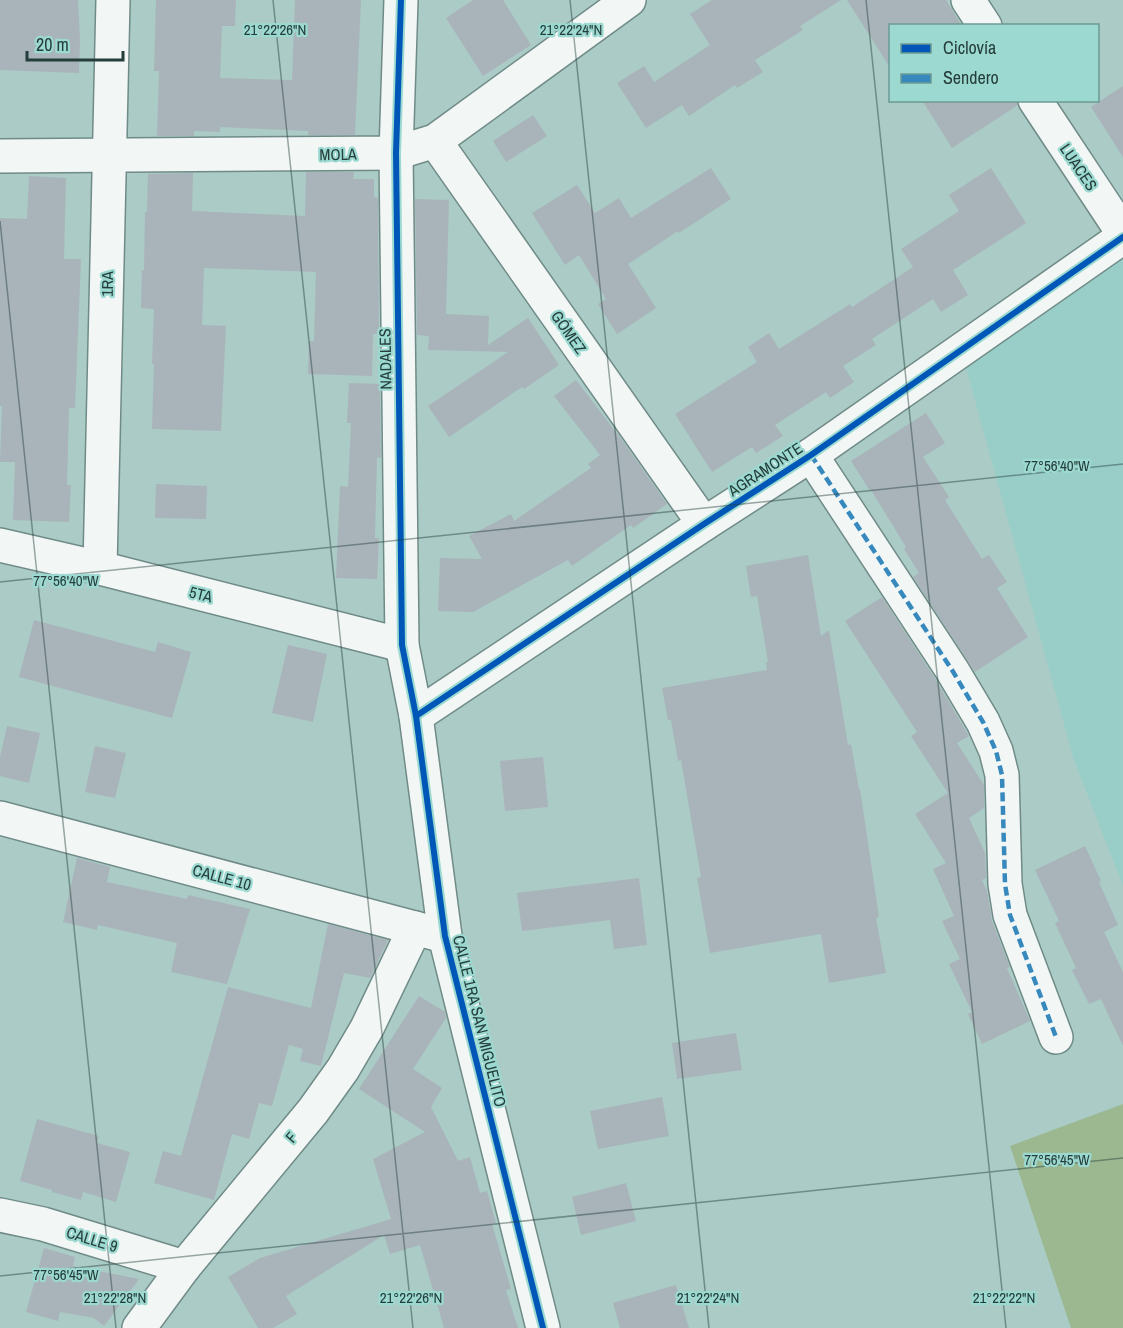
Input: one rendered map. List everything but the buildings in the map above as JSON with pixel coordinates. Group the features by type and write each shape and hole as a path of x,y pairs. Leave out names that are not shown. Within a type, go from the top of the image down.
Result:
{"street":[{"name":"1RA","path":"100,568 113,0"},
{"name":"NADALES","path":"401,0 396,153 402,645 416,716"},
{"name":"MOLA","path":"0,156 396,153 435,141 629,0"},
{"path":"968,0 984,24"},
{"name":"LUACES","path":"1036,102 1123,235"},
{"name":"GÓMEZ","path":"435,141 704,524"},
{"name":"AGRAMONTE","path":"416,716 811,455 1123,235"},
{"path":"811,455 952,670 983,722 996,751 1002,775 1005,884 1010,915 1056,1037"},
{"name":"5TA","path":"0,545 100,568 402,645"},
{"name":"CALLE 1RA SAN MIGUELITO","path":"416,716 430,932 543,1328"},
{"name":"CALLE 10","path":"0,818 430,932"},
{"name":"F","path":"139,1328 184,1267 313,1111 343,1069 430,932"},
{"name":"CALLE 9","path":"0,1215 43,1224 184,1267"}],"shaded area":[{"path":"1123,256 1123,885 1074,760 965,364"}],"green space":[{"path":"1123,1104 1123,1328 1071,1328 1010,1146"}],"marked path":[{"path":"811,455 952,670 983,722 996,751 1002,775 1005,884 1010,915 1056,1037"}],"cycle path":[{"path":"401,0 396,153 402,645 416,716 445,936 543,1328"},
{"path":"416,716 811,455 1123,237"}]}
